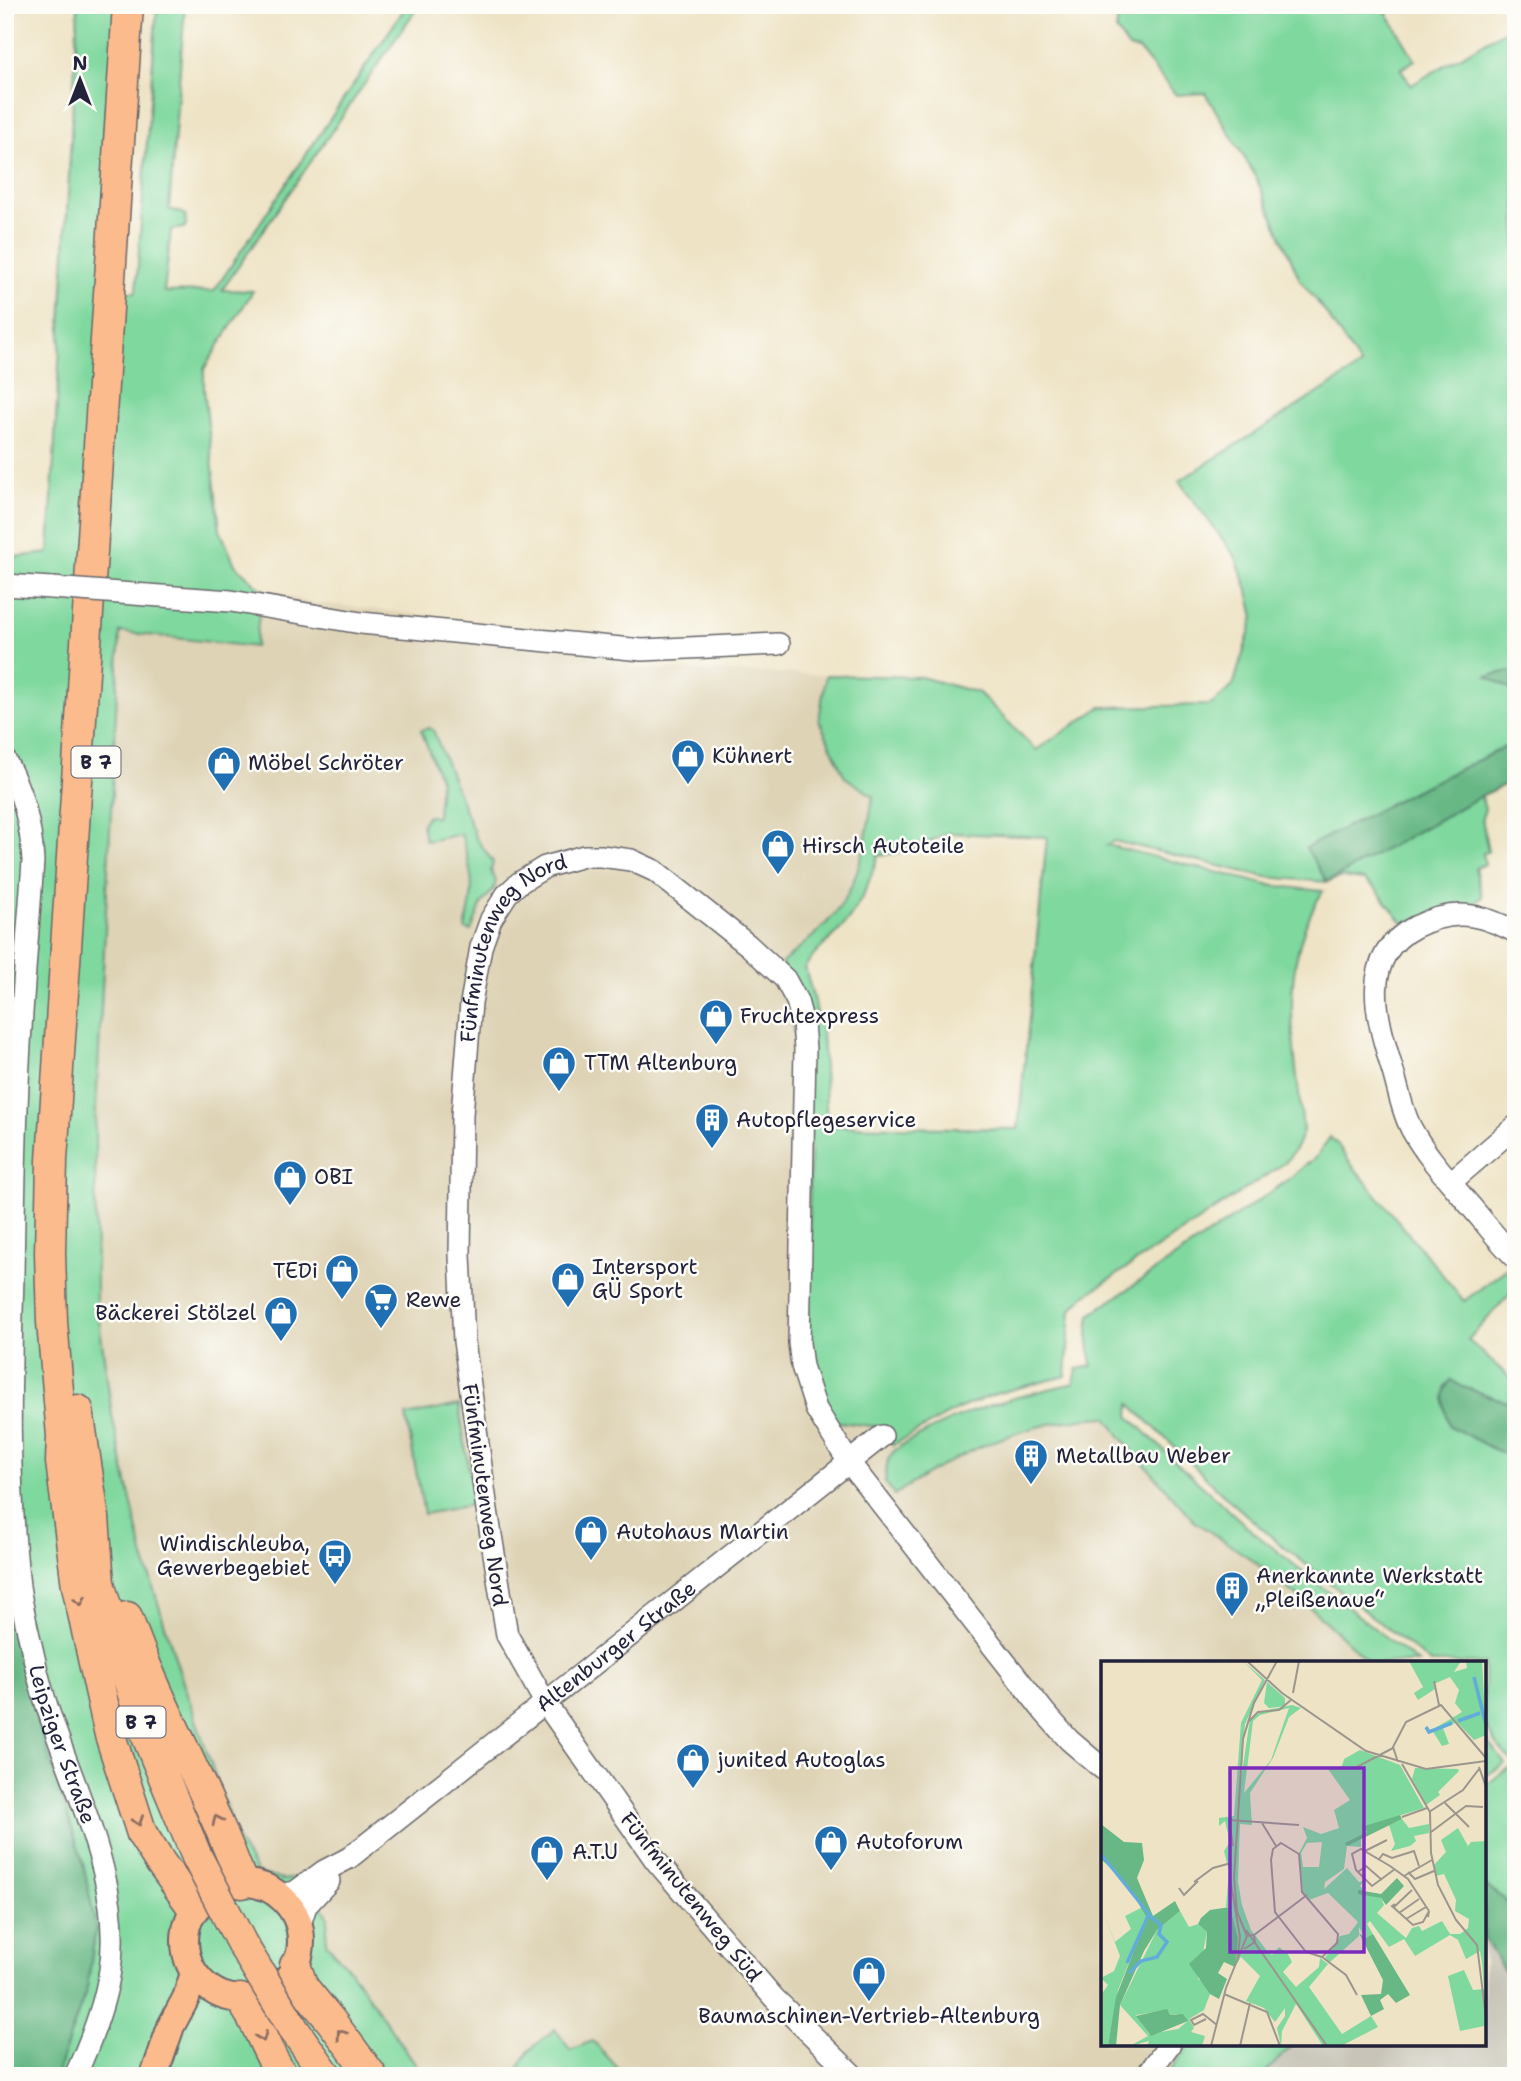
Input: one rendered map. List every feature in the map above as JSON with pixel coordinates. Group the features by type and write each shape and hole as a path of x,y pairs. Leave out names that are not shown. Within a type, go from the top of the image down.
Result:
{"highway":[{"name":"B 7","path":"128,5 52,1160 52,1322 62,1436 69,1457 89,1561 99,1583 143,1727 197,1857 237,1934 295,2031 327,2076"},
{"name":"B 7","path":"99,1583 93,1518 78,1417 73,1353 69,1246 70,1184 146,5"},
{"path":"62,1436 61,1462 77,1586 110,1735 142,1833 194,1909"},
{"path":"93,1518 104,1540 121,1599 149,1675 223,1832 242,1883"},
{"path":"295,1965 303,1987 372,2076"},
{"path":"229,1996 249,2010 265,2047 284,2076"}],"main road":[{"path":"242,1883 261,1886 278,1895 291,1909 299,1927 300,1946 295,1965 278,1987 253,1998 229,1996 210,1989 194,1973 185,1948 188,1921 194,1909 210,1893 231,1884 242,1883"},
{"path":"159,2064 171,2026 186,1998 194,1973"},
{"path":"159,2064 196,2011 229,1996"}],"street":[{"path":"5,585 232,601 361,623 642,650 779,644"},
{"name":"Leipziger Straße","path":"5,760 17,782 32,830 33,861 11,1083 9,1420 12,1516 20,1590 38,1676 96,1847 107,1887 113,1948 102,2005 75,2076"},
{"name":"Fünfminutenweg Nord","path":"546,1704 507,1635 503,1618 464,1341 460,1255 466,1045 481,947 491,919 507,894 545,867 584,856 601,856 631,860 655,871 769,962 785,979 797,1001 803,1023 805,1049 799,1343 802,1366 816,1409 848,1461"},
{"path":"1516,932 1490,919 1465,914 1444,916 1405,933 1387,952 1379,973 1375,997 1378,1021 1410,1127 1428,1157 1516,1258"},
{"path":"1451,1182 1516,1126"},
{"name":"Altenburger Straße","path":"299,1927 306,1906 349,1858 881,1436"},
{"path":"848,1461 1045,1713 1069,1740 1101,1767"},
{"name":"Fünfminutenweg Süd","path":"546,1704 656,1861 774,1998 854,2076"},
{"name":"Altenburger Straße","path":"278,1895 295,1892 324,1871 349,1858"},
{"path":"1146,2076 1168,2046"}],"shaded area":[{"path":"262,590 307,602 640,640 631,668 826,675 819,720 845,777 873,795 863,856 855,877 841,906 819,931 790,975 840,1422 879,1427 896,1449 888,1460 895,1495 935,1468 1025,1429 1073,1419 1107,1417 1193,1521 1251,1559 1301,1599 1368,1661 1101,1661 1101,2046 1188,2046 1166,2076 625,2076 593,2041 570,2051 529,2051 514,2076 424,2076 350,1970 326,1943 328,1916 284,1880 257,1873 237,1840 178,1667 144,1558 112,1416 96,1298 95,1129 120,631 255,647"},
{"path":"1486,1941 1516,1990 1516,2076 1262,2076 1292,2046 1486,2046"}],"green space":[{"path":"78,5 121,5 102,292 136,292 157,5 185,5 169,209 185,214 186,225 184,228 171,230 164,292 214,291 407,5 419,5 222,290 253,291 204,369 204,389 220,530 235,565 262,590 255,647 120,632 95,1129 96,1298 112,1416 144,1558 237,1840 257,1873 284,1880 303,1876 328,1916 326,1943 350,1970 424,2076 56,2076 87,1988 96,1927 82,1859 24,1679 5,1582 5,558 49,553"},
{"path":"1124,5 1210,5 1218,11 1229,5 1382,5 1415,60 1401,69 1411,85 1516,24 1516,670 1488,676 1514,691 1516,742 1412,792 1327,882 1266,877 1114,841 1107,845 1268,885 1323,891 1308,920 1298,949 1293,978 1293,1038 1303,1131 1286,1162 1083,1297 1071,1310 1066,1376 998,1393 958,1409 893,1445 879,1427 840,1422 834,1425 824,1410 808,1355 810,1126 782,963 828,921 848,893 863,852 873,796 845,777 819,720 826,675 921,677 979,693 1036,750 1101,707 1211,705 1233,686 1254,617 1247,587 1235,556 1179,481 1361,366 1300,280 1255,175 1205,93 1176,95 1139,50 1129,48 1116,30 1118,16","holes":["948,833 1047,837 1018,1129 827,1126 822,1032 805,967 855,910 878,855 908,852"]},
{"path":"1516,670 1516,699 1514,691 1487,676"},
{"path":"421,730 433,730 476,838 493,862 491,871 496,881 494,889 482,903 471,931 465,929 472,881 461,834 425,840 422,824 427,816 437,817 440,780"},
{"path":"1516,742 1516,779 1327,882 1306,848 1412,792"},
{"path":"1481,796 1485,809 1482,818 1488,852 1483,853 1485,864 1475,868 1482,897 1473,905 1458,906 1403,923 1376,889 1364,880 1342,877 1327,882"},
{"path":"1330,1137 1464,1301 1509,1267 1516,1273 1516,1287 1468,1340 1516,1383 1516,1405 1463,1387 1451,1380 1445,1388 1491,1448 1516,1458 1516,1758 1511,1761 1486,1726 1486,1661 1428,1661 1274,1539 1227,1498 1130,1404 1129,1416 1252,1531 1415,1661 1368,1661 1301,1599 1251,1559 1194,1521 1120,1436 1107,1417 1077,1419 1022,1431 969,1452 894,1495 885,1482 888,1460 893,1452 936,1427 993,1404 1074,1383 1077,1369 1092,1366 1088,1333 1090,1315 1284,1183 1317,1156"},
{"path":"1451,1380 1463,1387 1516,1405 1516,1458 1450,1426 1444,1402 1445,1391"},
{"path":"459,1405 474,1502 471,1505 424,1514 406,1416"},
{"path":"5,1582 24,1679 82,1859 96,1927 87,1988 56,2076 5,2076"},
{"path":"1486,1738 1505,1764 1486,1776"},
{"path":"1516,1766 1516,1913 1504,1899 1486,1886 1486,1785 1501,1773"},
{"path":"1486,1886 1504,1899 1516,1913 1516,1990 1486,1941"},
{"path":"555,2029 570,2050 593,2041 625,2076 514,2076 529,2051"},
{"path":"1188,2046 1292,2046 1262,2076 1166,2076"}],"place":[{"name":"Kühnert","path":"688,786"},
{"name":"Möbel Schröter","path":"224,793"},
{"name":"Hirsch Autoteile","path":"778,876"},
{"name":"Fruchtexpress","path":"716,1046"},
{"name":"TTM Altenburg","path":"559,1093"},
{"name":"Autopflegeservice","path":"712,1150"},
{"name":"OBI","path":"290,1207"},
{"name":"TEDi","path":"342,1301"},
{"name":"Intersport GÜ Sport","path":"568,1309"},
{"name":"Rewe","path":"381,1330"},
{"name":"Bäckerei Stölzel","path":"281,1343"},
{"name":"Metallbau Weber","path":"1031,1486"},
{"name":"Autohaus Martin","path":"591,1562"},
{"name":"Windischleuba, Gewerbegebiet","path":"335,1586"},
{"name":"Anerkannte Werkstatt „Pleißenaue“","path":"1232,1618"},
{"name":"junited Autoglas","path":"693,1790"},
{"name":"Autoforum","path":"831,1872"},
{"name":"A.T.U","path":"547,1882"},
{"name":"Baumaschinen-Vertrieb-Altenburg","path":"869,2003"}]}
